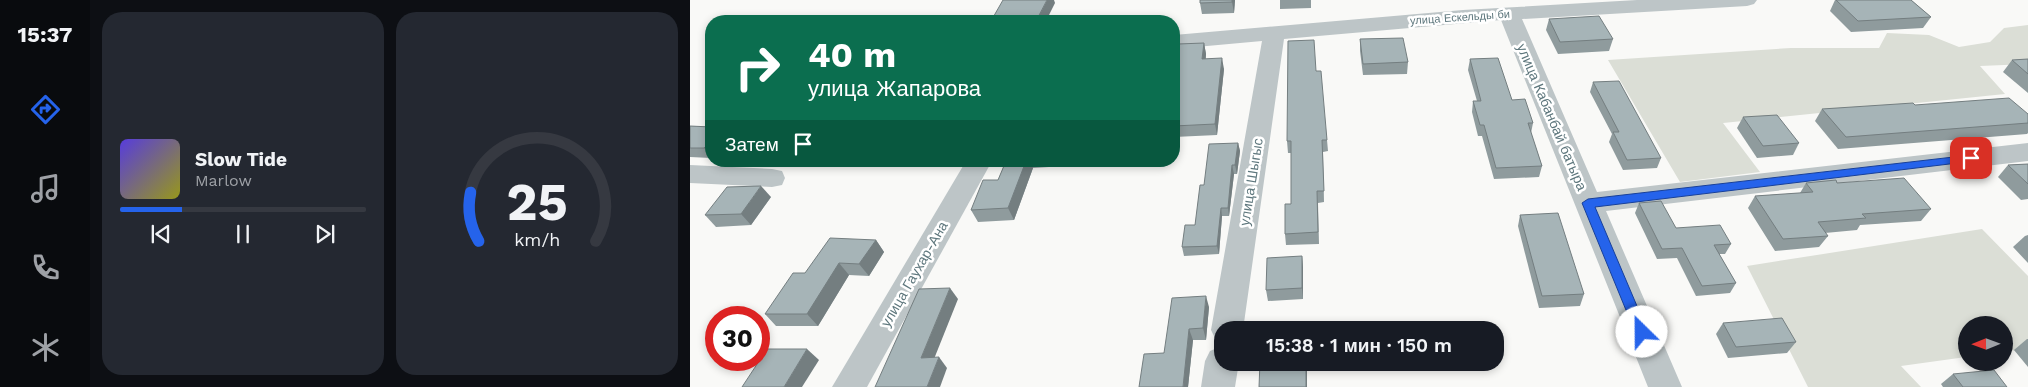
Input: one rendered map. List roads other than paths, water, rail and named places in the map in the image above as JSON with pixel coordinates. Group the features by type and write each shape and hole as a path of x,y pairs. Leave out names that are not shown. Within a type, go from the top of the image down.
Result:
{"street":[{"name":"улица Ескельды би","path":"1180,41 1274,33 1460,8 1509,13 1747,0"},
{"name":"улица Кабанбай батыра","path":"1509,13 1665,387"},
{"name":"улица Шыгыс","path":"1228,321 1274,33"},
{"path":"1588,203 2028,152"},
{"name":"улица Гаухар-Ана","path":"849,387 976,167"},
{"path":"690,174 772,178"},
{"path":"1218,387 1220,371"}]}
